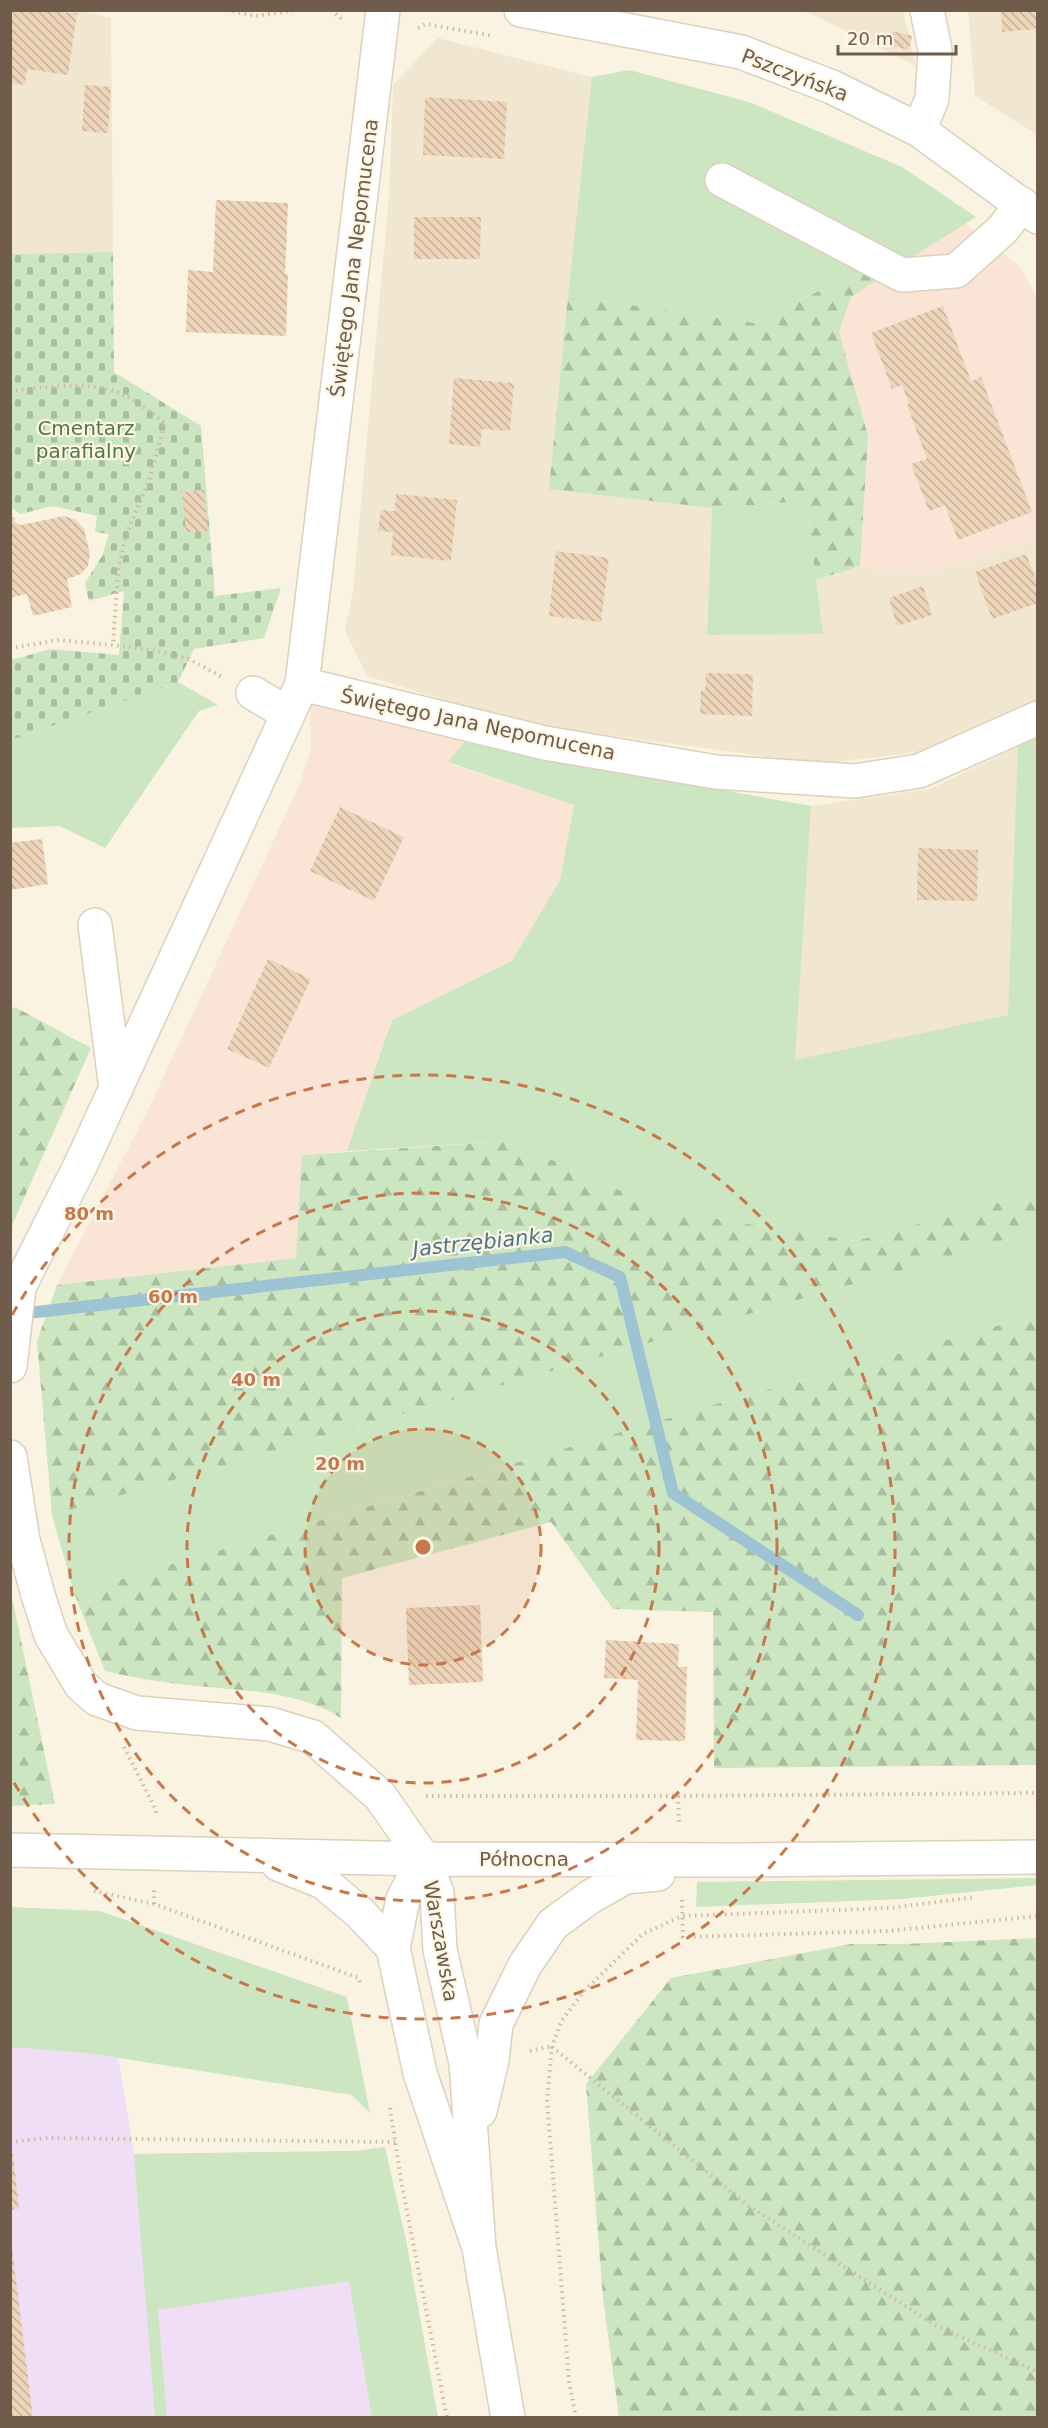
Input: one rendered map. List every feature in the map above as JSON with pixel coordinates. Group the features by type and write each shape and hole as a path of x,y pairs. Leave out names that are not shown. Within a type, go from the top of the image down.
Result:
{"street":[{"name":"Świętego Jana Nepomucena","path":"10,1366 19,1287 81,1164 302,684 383,10"},
{"name":"Pszczyńska","path":"521,10 741,52 832,87 919,130 1030,210"},
{"path":"919,130 932,99 935,50 927,10"},
{"path":"934,67 954,10"},
{"path":"722,180 902,275 956,271 1003,229 1030,210"},
{"name":"Świętego Jana Nepomucena","path":"302,684 546,743 716,772 855,781 919,771 1038,718"},
{"path":"253,693 288,714"},
{"path":"95,925 116,1089"},
{"path":"10,1457 23,1540 38,1595 51,1635 81,1685 97,1699 137,1713 270,1724 313,1737 380,1796 424,1859"},
{"name":"Północna","path":"10,1850 424,1859 741,1860 1038,1857"},
{"path":"256,1855 323,1882 359,1912 393,1948"},
{"name":"Warszawska","path":"424,1859 403,1899 393,1948 420,2073 479,2248"},
{"name":"Warszawska","path":"424,1859 437,1893 440,1950 466,2063 479,2248 508,2418"},
{"path":"471,2148 492,2060 496,2024 525,1965 553,1924 590,1897 626,1877 702,1869 741,1860"}],"path":[{"path":"226,10 256,16 297,10"},
{"path":"416,29 426,24 504,37"},
{"path":"10,391 37,388 102,388 125,395 165,423 149,481 123,546 118,570 113,645"},
{"path":"10,648 59,640 157,651 189,659 253,693"},
{"path":"118,1737 156,1810"},
{"path":"380,1796 1038,1793"},
{"path":"576,2418 569,2381 547,2100 552,2046 562,2020 592,1983 643,1935 682,1917 890,1908 983,1896"},
{"path":"154,1904 359,1978"},
{"path":"682,1917 683,1937 887,1931 1038,1916"},
{"path":"552,2046 749,2206 935,2325 1038,2372"},
{"path":"389,2099 447,2418"},
{"path":"10,2142 45,2138 396,2142"}],"shaded area":[{"path":"10,11 81,11 111,18 113,252 11,254"},
{"path":"805,11 903,11 916,66"},
{"path":"968,11 1037,11 1037,134 975,96"},
{"path":"438,38 592,77 549,488 712,508 707,635 823,633 816,580 860,566 925,575 1037,538 1037,700 943,749 820,764 519,723 367,676 345,631 353,592 389,197 393,85"},
{"path":"964,222 1021,268 1037,298 1037,538 925,575 860,566 868,436 839,332 851,297 900,261"},
{"path":"310,705 469,736 448,763 574,805 560,880 512,961 392,1020 347,1151 302,1155 297,1258 57,1285 147,1112 299,786 311,749"},
{"path":"1037,737 1037,1192 784,1229 811,806 930,789"},
{"path":"10,2040 117,2048 134,2154 355,2151 417,2417 11,2417"}],"green space":[{"path":"629,70 749,102 902,167 976,217 882,276 855,273 755,323 568,296 592,77"},
{"name":"Cmentarz parafialny","path":"113,252 114,372 201,426 215,596 281,588 264,638 194,649 178,682 11,740 11,660 51,649 119,655 124,591 89,601 85,583 102,556 109,534 95,532 97,516 53,506 20,514 11,507 10,254"},
{"path":"855,273 882,276 851,297 839,332 868,436 860,566 816,580 806,501 712,508 549,489 568,296 755,323"},
{"path":"806,501 823,634 707,635 712,508"},
{"path":"178,682 218,705 199,711 105,848 60,826 11,828 11,740"},
{"path":"469,736 566,762 811,806 795,1060 1008,1015 1018,747 1037,737 1037,1192 856,1241 666,1211 510,1141 347,1151 392,1020 512,961 560,880 574,805 448,762"},
{"path":"15,1007 91,1048 13,1223 11,1234 10,1011"},
{"path":"510,1141 666,1211 856,1241 1037,1192 1037,1231 52,1515 37,1341 57,1285 296,1258 302,1155"},
{"path":"1037,1231 1037,1315 713,1405 74,1593 52,1515"},
{"path":"1037,1315 1037,1765 714,1768 713,1612 613,1609 551,1522 342,1578 341,1718 307,1702 289,1697 162,1682 105,1671 74,1593 713,1405"},
{"path":"11,1602 13,1602 55,1804 11,1806"},
{"path":"1037,1878 1037,1885 903,1899 696,1907 697,1882"},
{"path":"10,1907 100,1911 347,1997 370,2113 352,2095 88,2053 11,2047"},
{"path":"1037,1938 1037,2417 619,2417 603,2298 586,2084 671,1978 851,1944"},
{"path":"385,2147 406,2240 438,2417 372,2417 349,2281 158,2310 167,2417 155,2417 134,2154 355,2151"}],"building":[{"path":"13,10 77,13 68,75 27,69 25,85 10,83 10,27"},
{"path":"1001,10 1038,10 1038,29 1002,32"},
{"path":"892,31 912,36 909,50 888,45"},
{"path":"85,85 111,87 108,133 82,131"},
{"path":"425,97 507,102 504,159 423,155"},
{"path":"216,200 288,203 285,274 288,274 286,336 186,332 188,270 213,272"},
{"path":"414,217 481,217 480,259 414,259"},
{"path":"943,306 971,381 981,377 1032,512 958,540 945,505 929,511 911,464 927,459 902,385 892,389 871,333"},
{"path":"454,378 514,383 510,431 482,429 480,447 449,444"},
{"path":"204,490 208,531 186,532 182,492"},
{"path":"396,494 457,500 451,561 391,555 393,532 378,531 381,510 395,511"},
{"path":"64,516 76,520 84,529 90,554 88,566 81,574 67,579 72,607 33,616 27,594 10,598 10,518 14,517 15,522 21,525"},
{"path":"556,551 609,558 601,622 549,616"},
{"path":"1026,554 1038,585 1038,603 992,619 975,572"},
{"path":"923,586 932,615 897,626 889,598"},
{"path":"706,673 753,674 752,716 700,714 701,691 705,691"},
{"path":"340,807 404,837 374,901 310,871"},
{"path":"42,839 48,884 10,890 10,843"},
{"path":"918,848 978,850 977,901 917,900"},
{"path":"268,959 311,979 269,1068 227,1049"},
{"path":"480,1605 483,1682 409,1685 406,1608"},
{"path":"606,1640 679,1644 678,1667 687,1667 685,1741 636,1740 638,1680 604,1678"},
{"path":"10,2154 13,2154 19,2209 10,2210"},
{"path":"10,2247 12,2247 33,2418 10,2418"}],"waterway":[{"name":"Jastrzębianka","path":"19,1314 565,1252 620,1277 673,1493 858,1615"}]}
